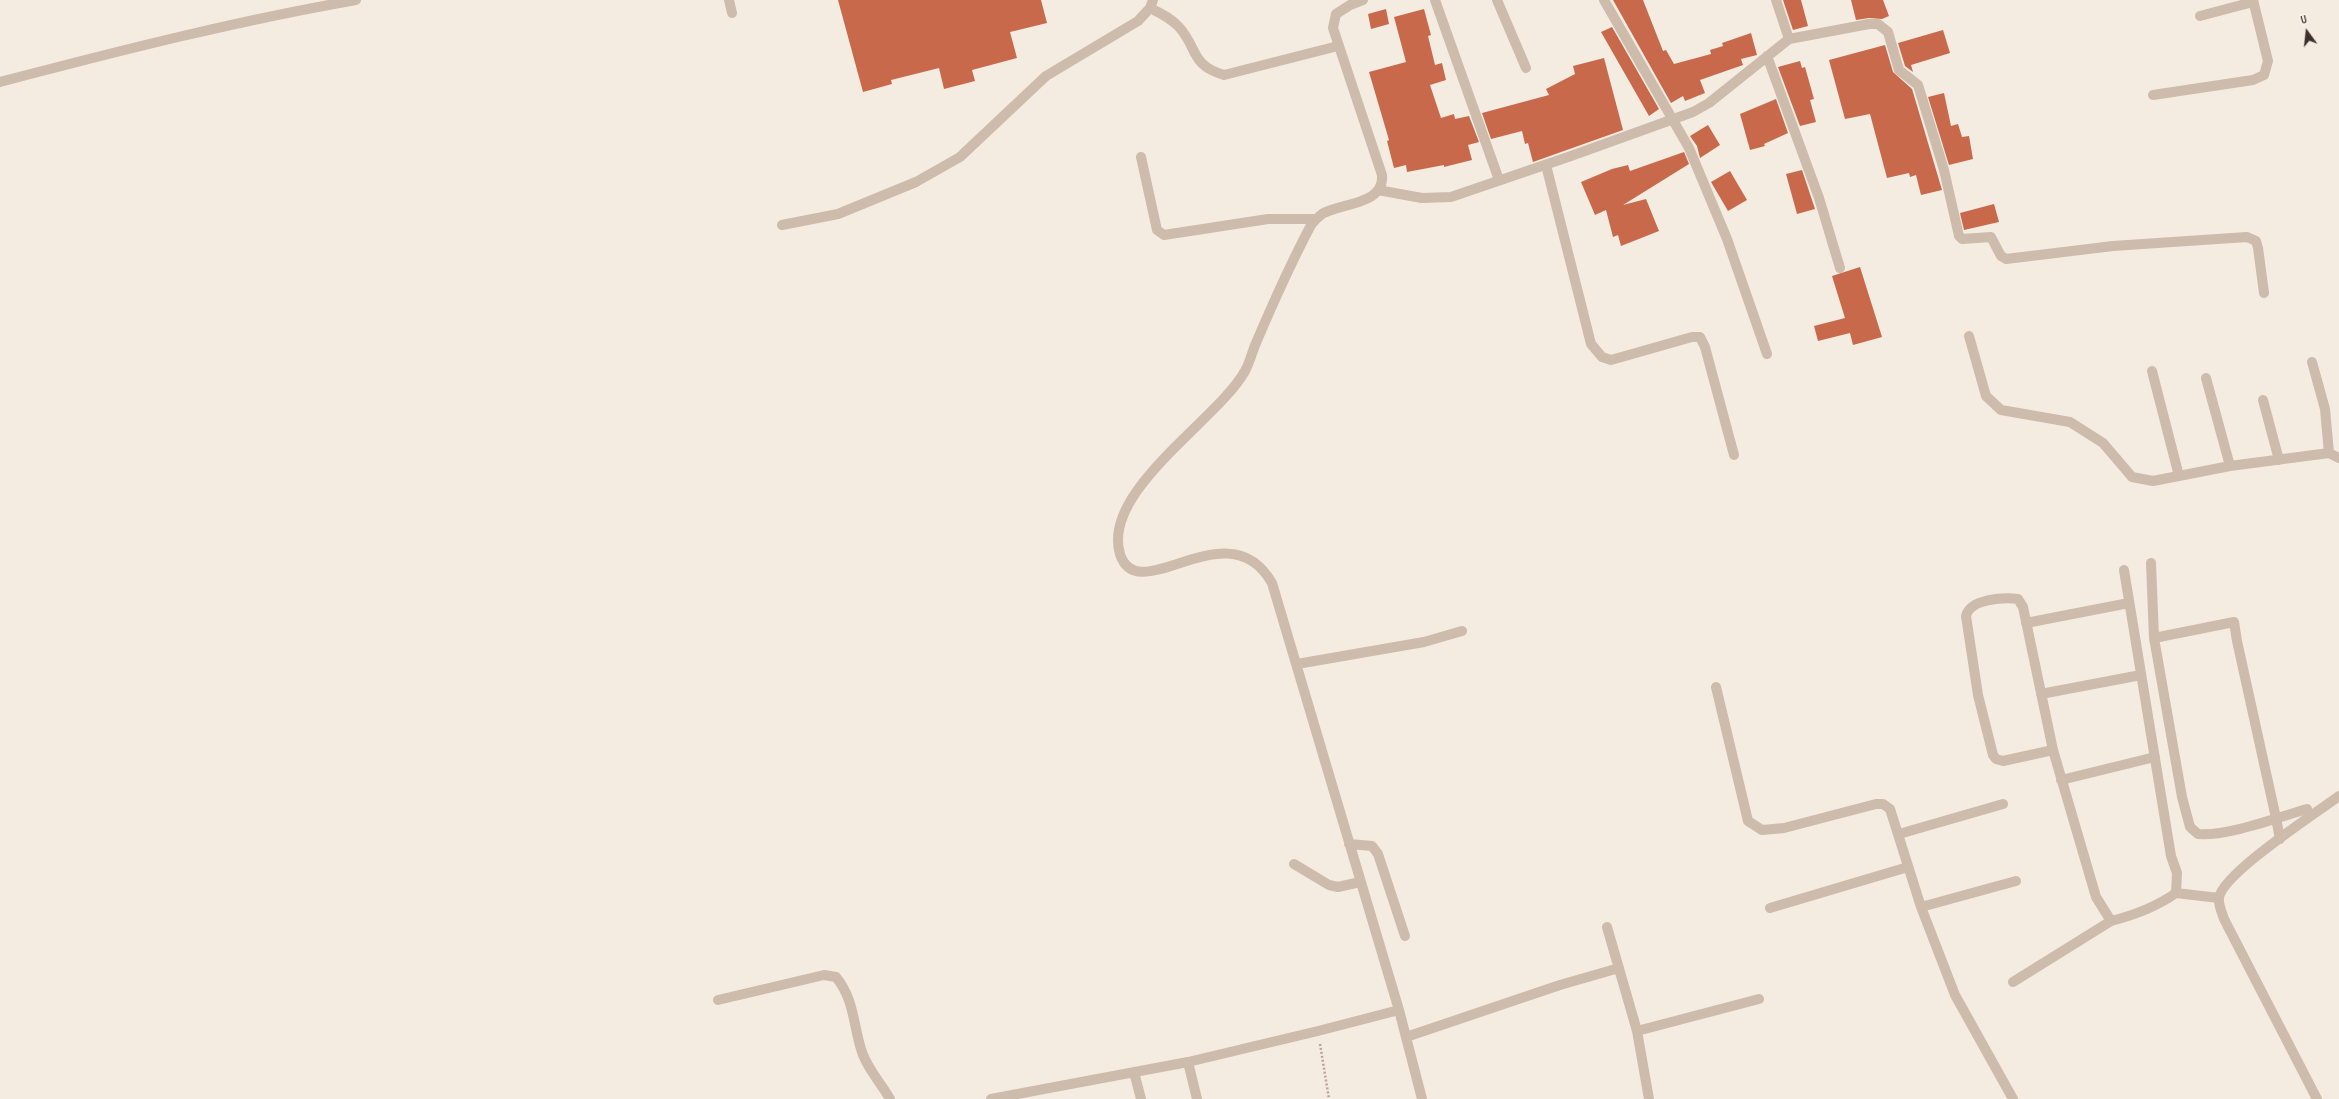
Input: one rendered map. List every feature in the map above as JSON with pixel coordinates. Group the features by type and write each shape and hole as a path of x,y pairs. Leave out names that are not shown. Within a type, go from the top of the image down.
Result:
{"street":[{"path":"0,82 107,54 278,14 356,0"},
{"path":"729,0 732,13"},
{"path":"1362,0 1350,5 1336,14 1333,28 1382,175 1378,190 1372,196 1323,214 1316,219 1306,235 1261,331 1246,371 1230,393 1157,465 1146,479 1126,508 1118,542 1120,555 1126,565 1135,571 1150,572 1202,556 1222,553 1235,553 1255,561 1264,570 1278,597 1360,882 1399,1010 1422,1099"},
{"path":"1435,0 1499,180"},
{"path":"1497,0 1526,68"},
{"path":"1604,0 1689,148 1727,239 1767,354"},
{"path":"1776,0 1788,39"},
{"path":"2153,96 2253,80 2264,75 2268,60 2253,1 2200,16"},
{"path":"782,225 838,214 916,182 960,157 1046,76 1138,21 1151,4 1179,27 1197,60 1212,72 1224,75 1338,46"},
{"path":"1378,190 1410,197 1450,197 1546,165 1673,120 1709,103 1788,39 1869,24 1883,26 1888,32 1899,70 1918,85 1944,170 1959,236 1962,239 1991,237 2001,256 2006,259 2113,246 2252,238 2256,241 2258,248 2264,293"},
{"path":"1767,56 1819,198 1840,268"},
{"path":"1141,157 1157,230 1164,235 1268,219 1316,219"},
{"path":"1546,165 1591,344 1602,357 1611,360 1700,337 1705,347 1734,455"},
{"path":"1969,336 1986,396 2001,410 2070,422 2103,443 2132,477 2153,481 2230,466 2329,453 2339,458"},
{"path":"2312,362 2325,409 2329,453"},
{"path":"2152,371 2179,476"},
{"path":"2206,378 2230,466"},
{"path":"2263,400 2279,460"},
{"path":"2151,563 2154,638 2182,797 2190,827 2198,834 2212,835 2307,809"},
{"path":"2124,570 2171,856 2177,873 2176,893"},
{"path":"2053,750 2003,761 1996,759 1989,741 1978,695 1966,616 1968,609 1975,604 2010,598 2018,599 2023,607 2053,750 2061,780 2096,898 2111,921"},
{"path":"2026,623 2129,602"},
{"path":"2154,638 2234,622 2280,839"},
{"path":"1297,664 1424,642 1462,631"},
{"path":"2041,694 2141,675"},
{"path":"1716,687 1748,821 1762,830 1784,828 1883,804 1890,809 1921,907 1955,995 2013,1099"},
{"path":"2061,780 2155,757"},
{"path":"2317,1099 2224,919 2219,898 2226,884 2280,839 2339,796"},
{"path":"1898,834 2003,804"},
{"path":"1349,844 1372,846 1378,854 1405,936"},
{"path":"1294,864 1329,885 1338,887 1360,882"},
{"path":"1770,908 1908,867"},
{"path":"1921,907 2016,881"},
{"path":"2013,982 2111,921 2136,915 2159,905 2176,893 2219,898"},
{"path":"1607,927 1637,1031 1649,1099"},
{"path":"1406,1037 1560,985 1619,968"},
{"path":"718,1000 824,976 836,977 846,992 852,1006 864,1057 890,1099"},
{"path":"1637,1031 1760,999"},
{"path":"991,1099 1188,1062 1318,1032 1399,1010"},
{"path":"1188,1062 1197,1099"},
{"path":"1134,1072 1141,1099"}],"path":[{"path":"1318,1032 1329,1099"}],"building":[{"path":"838,0 1041,0 1047,23 1010,32 1017,58 972,70 975,81 944,89 939,68 891,80 892,84 863,92"},
{"path":"1613,0 1643,0 1663,51 1666,50 1674,64 1711,54 1710,50 1723,46 1722,43 1751,33 1757,55 1741,59 1743,65 1700,80 1705,93 1685,101 1683,96 1671,103"},
{"path":"1783,0 1801,0 1808,26 1793,30"},
{"path":"1851,0 1883,0 1889,16 1882,19 1869,18 1856,20"},
{"path":"1386,9 1389,24 1371,29 1368,14"},
{"path":"1424,9 1431,35 1428,36 1435,65 1442,63 1446,80 1430,85 1441,118 1454,114 1455,119 1469,116 1479,142 1468,145 1472,160 1444,167 1444,165 1407,172 1406,165 1394,168 1387,141 1389,140 1369,72 1406,62 1394,17"},
{"path":"1612,27 1659,109 1649,116 1601,32"},
{"path":"1943,30 1950,53 1911,65 1913,72 1905,66 1898,43"},
{"path":"1885,45 1893,72 1912,89 1942,190 1921,195 1916,175 1910,177 1909,173 1887,178 1870,114 1845,119 1829,60"},
{"path":"1604,58 1623,130 1533,162 1528,143 1525,144 1522,131 1491,139 1482,113 1549,95 1546,89 1575,74 1573,66"},
{"path":"1800,61 1802,68 1805,67 1814,99 1810,100 1816,122 1800,126 1778,67"},
{"path":"1944,93 1951,126 1958,124 1962,137 1969,136 1973,159 1949,165 1928,97"},
{"path":"1776,99 1788,133 1764,144 1765,146 1750,150 1740,114"},
{"path":"1708,125 1720,145 1700,158 1697,146 1690,136"},
{"path":"1684,152 1689,164 1623,205 1646,199 1659,231 1621,246 1618,235 1613,237 1606,210 1595,215 1581,182 1612,169 1628,165 1630,171"},
{"path":"1802,170 1815,209 1797,214 1786,174"},
{"path":"1730,171 1747,200 1728,211 1711,182"},
{"path":"1994,204 1999,222 1964,230 1960,213"},
{"path":"1860,267 1882,337 1853,345 1850,333 1818,341 1814,326 1845,318 1832,276"}]}
